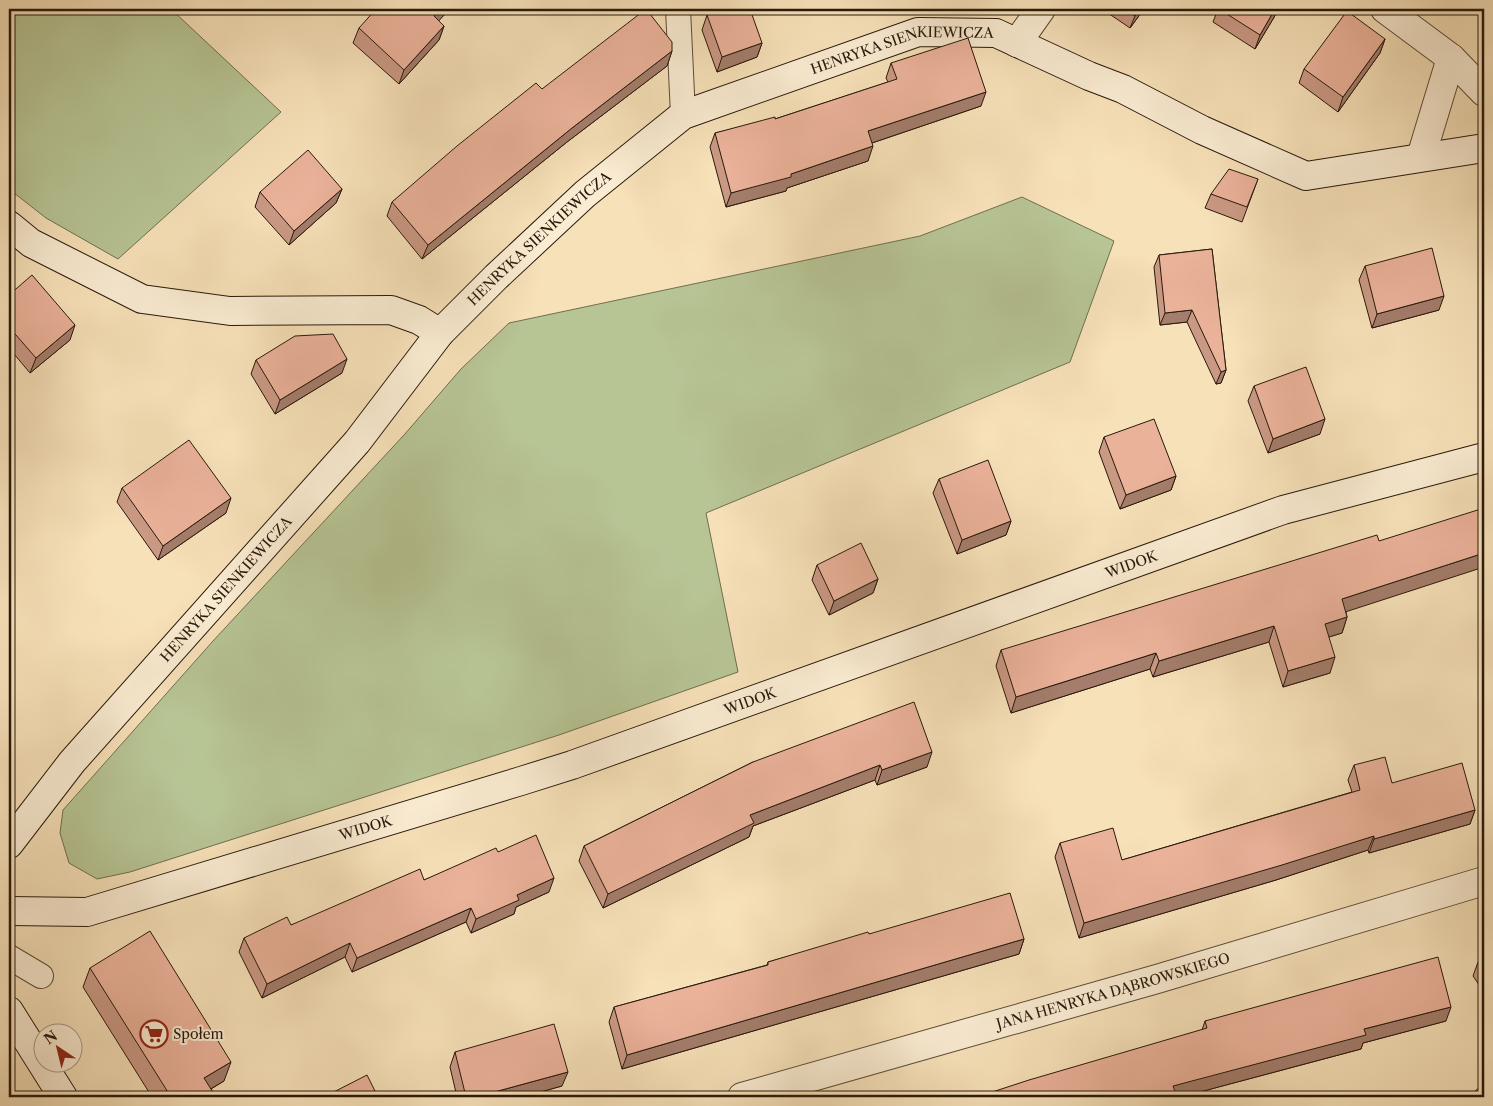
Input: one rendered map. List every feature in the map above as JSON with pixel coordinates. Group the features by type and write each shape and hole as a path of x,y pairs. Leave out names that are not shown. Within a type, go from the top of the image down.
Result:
{"street":[{"path":"1017,43 1041,9"},
{"path":"1385,9 1451,58 1484,92"},
{"name":"HENRYKA SIENKIEWICZA","path":"9,844 72,762 357,442 440,333 496,277 585,194 683,115 918,32 996,33 1088,76 1122,89 1202,130 1306,176 1484,148"},
{"path":"1422,158 1451,58"},
{"path":"9,225 31,243 142,299 230,311 391,310 419,320 440,333"},
{"name":"WIDOK","path":"9,910 86,912 520,781 572,765 1283,510 1484,457"},
{"name":"JANA HENRYKA DĄBROWSKIEGO","path":"742,1097 1157,979 1484,881"},
{"path":"9,1011 63,1097"}],"lane":[{"path":"678,9 683,115"},
{"path":"9,957 42,976"}],"green space":[{"path":"9,9 171,9 281,112 118,259 46,218 9,189"},
{"path":"1022,197 1114,241 1070,362 706,513 738,672 559,735 130,872 97,879 69,863 60,833 63,810 213,641 404,435 461,369 509,323 920,236"}],"building":[{"path":"376,9 441,9 434,16 444,26 404,70 359,28"},
{"path":"646,9 672,42 672,51 572,128 428,245 392,202 457,146 536,83 542,89"},
{"path":"725,9 750,9 762,43 722,57 707,15"},
{"path":"1124,9 1140,9 1135,16"},
{"path":"1219,9 1275,9 1260,35"},
{"path":"1347,11 1385,39 1343,97 1304,69"},
{"path":"968,38 986,92 868,131 873,146 791,174 791,177 731,193 715,133 775,117 775,119 897,79 891,63"},
{"path":"308,150 342,189 294,231 260,192"},
{"path":"1229,169 1258,179 1247,207 1211,194"},
{"path":"1432,248 1444,296 1377,314 1365,266"},
{"path":"1212,249 1226,370 1221,372 1192,310 1165,313 1159,255"},
{"path":"32,275 75,325 36,358 9,327 9,295"},
{"path":"333,334 347,359 280,400 256,360 295,336"},
{"path":"1306,367 1325,419 1273,439 1254,386"},
{"path":"1154,419 1176,476 1126,495 1104,437"},
{"path":"189,440 231,498 163,546 122,488"},
{"path":"988,460 1011,521 962,540 939,479"},
{"path":"1484,508 1484,553 1342,599 1347,617 1325,624 1335,657 1288,671 1274,626 1159,661 1156,653 1016,697 1001,650 1377,535 1379,541"},
{"path":"861,543 878,579 834,601 817,565"},
{"path":"914,702 932,752 882,770 880,765 750,815 754,823 608,894 584,846 753,762"},
{"path":"1385,757 1392,783 1462,763 1475,810 1374,839 1374,836 1084,923 1060,843 1113,828 1122,860 1360,790 1354,765"},
{"path":"536,835 554,878 517,895 519,900 476,919 471,908 357,958 350,943 267,984 244,938 287,917 291,925 420,869 424,880 496,848 498,852"},
{"path":"1010,893 1024,939 627,1055 614,1007 768,965 768,962 868,932 869,934"},
{"name":"Społem","path":"150,931 231,1062 204,1078 216,1097 171,1097 90,968"},
{"path":"1438,957 1451,1007 1364,1029 1366,1035 1173,1086 1177,1097 977,1097 1207,1028 1205,1021"},
{"path":"1484,958 1484,970 1478,962"},
{"path":"554,1024 568,1072 476,1097 466,1097 455,1052"},
{"path":"367,1075 378,1097 324,1097"},
{"path":"1481,1086 1484,1090 1484,1097 1468,1097"}],"place":[{"name":"Społem","path":"154,1034"}]}
